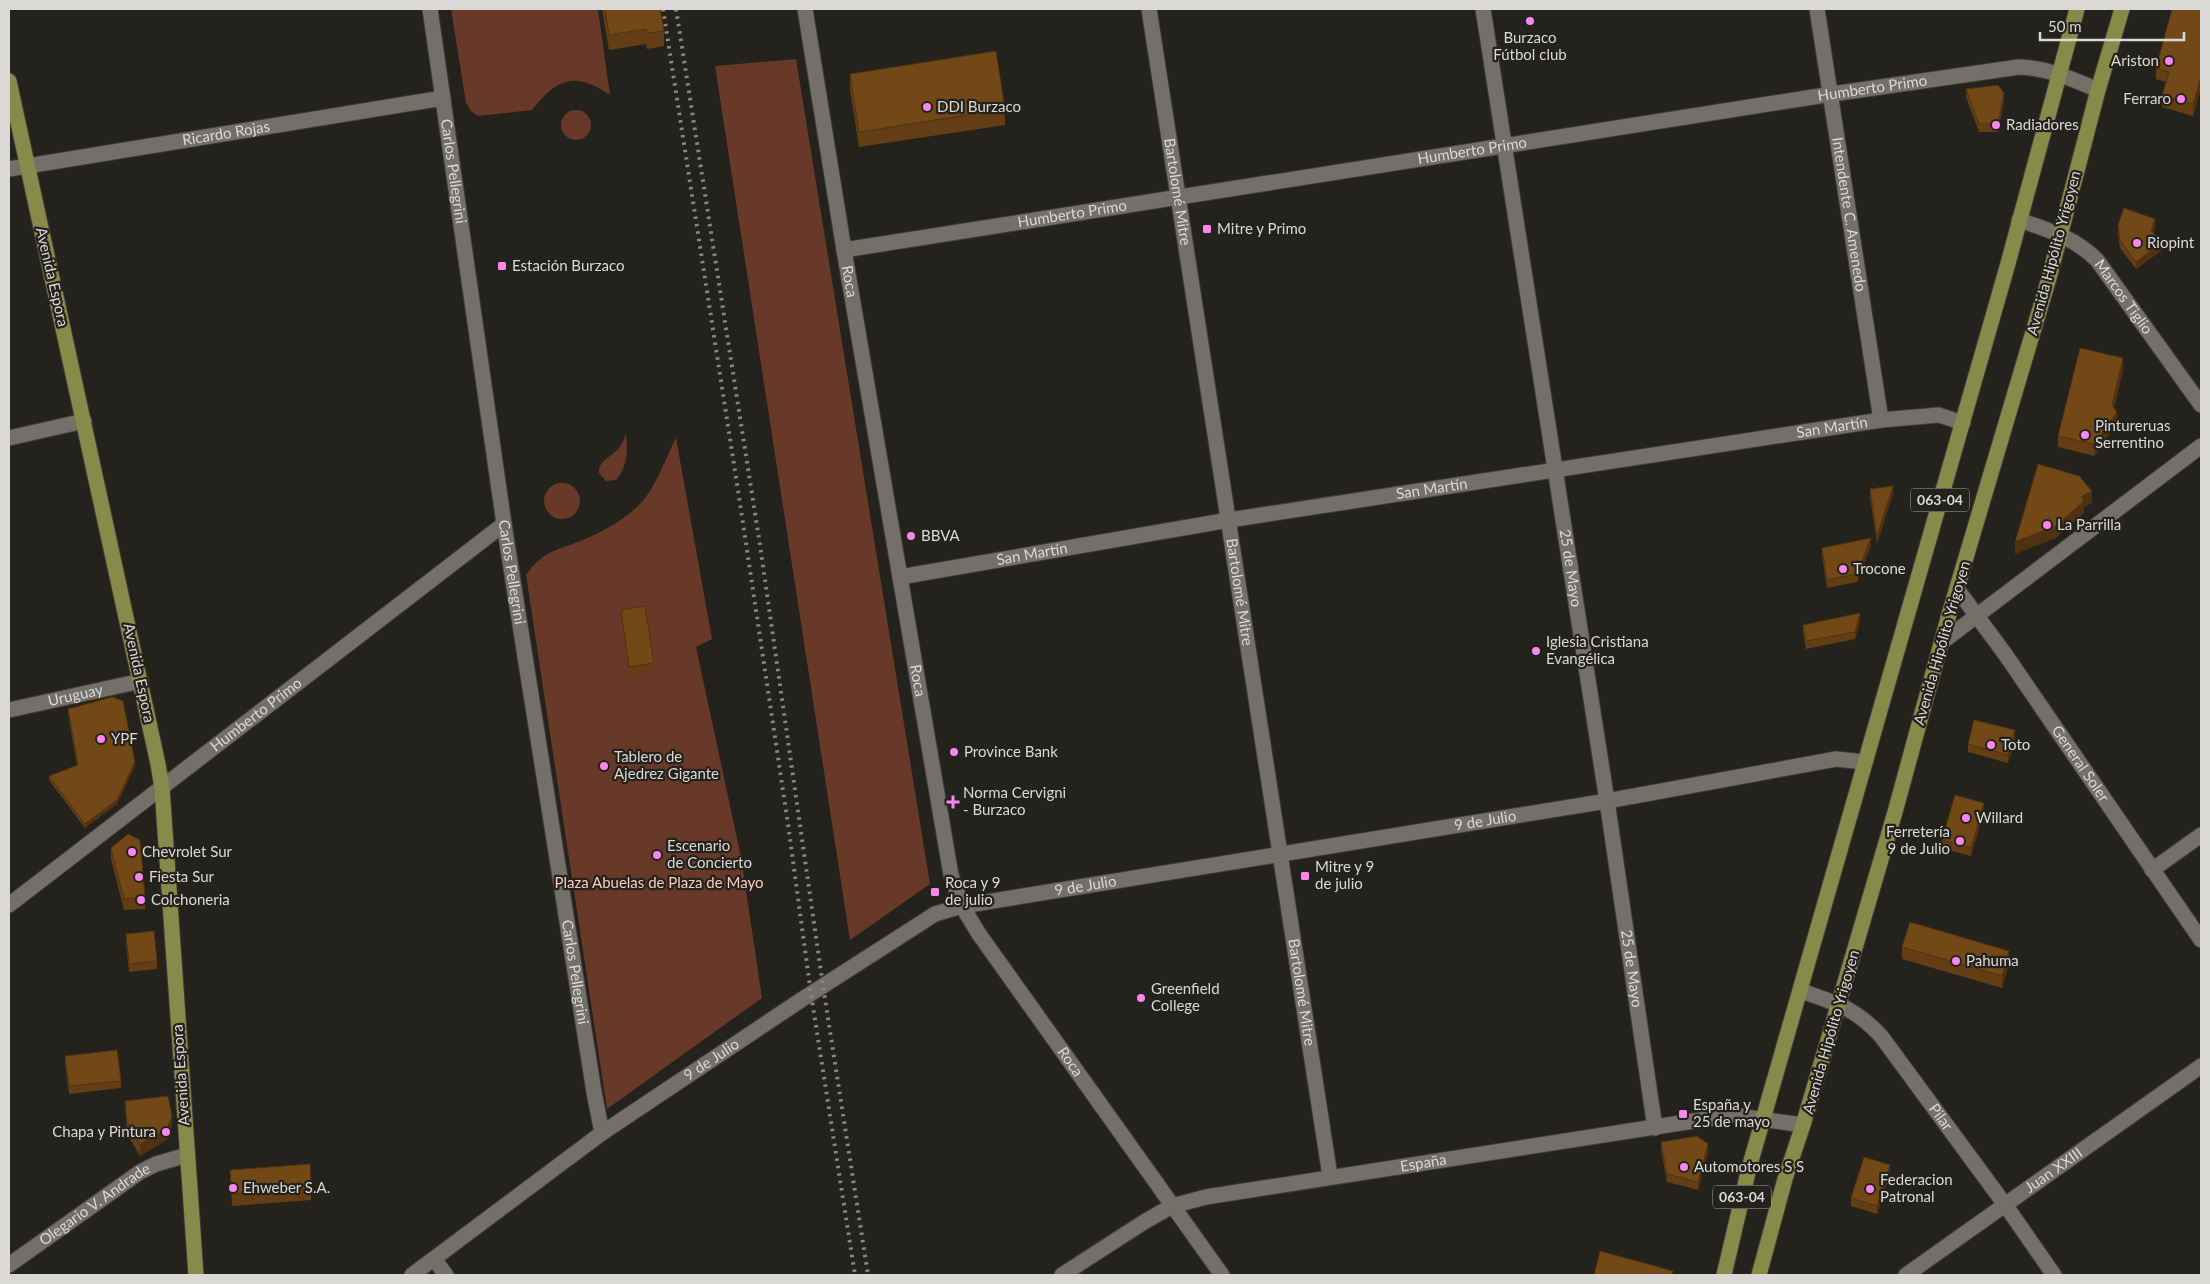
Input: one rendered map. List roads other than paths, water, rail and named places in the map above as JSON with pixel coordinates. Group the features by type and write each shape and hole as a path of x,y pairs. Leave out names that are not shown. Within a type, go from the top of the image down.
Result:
{"main road":[{"name":"063-04","path":"1724,1275 1749,1168 1801,991 1864,762 1963,423 2077,9"},
{"name":"Avenida Hipólito Yrigoyen","path":"1759,1275 1785,1179 1803,1125 1893,821 2122,9"},
{"name":"Avenida Espora","path":"9,82 141,681 162,788 196,1275"}],"street":[{"name":"Carlos Pellegrini","path":"430,9 504,524 592,1082 602,1133"},
{"name":"Roca","path":"805,9 844,250 951,875 962,906 979,934 1222,1275"},
{"name":"Bartolomé Mitre","path":"1149,9 1180,197 1330,1176"},
{"name":"25 de Mayo","path":"1483,9 1607,801 1655,1128"},
{"name":"Intendente C. Amenedo","path":"1818,9 1881,420"},
{"name":"Humberto Primo","path":"844,250 1832,94 2019,67 2035,68 2060,74 2098,90"},
{"name":"Ricardo Rojas","path":"9,169 443,98"},
{"name":"Marcos Tiglio","path":"2020,220 2060,233 2085,248 2097,260 2201,405"},
{"name":"San Martín","path":"900,577 1229,520 1881,420 1939,415 1963,423"},
{"path":"9,438 84,421"},
{"path":"1942,642 2201,446"},
{"name":"Humberto Primo","path":"9,905 504,524"},
{"name":"General Soler","path":"1957,589 2005,654 2201,940"},
{"name":"Uruguay","path":"9,710 141,681"},
{"name":"9 de Julio","path":"412,1275 602,1133 801,1000 935,914 962,906 1607,801 1836,760 1864,762"},
{"path":"2152,870 2201,835"},
{"name":"Pilar","path":"1801,991 1838,1004 1865,1019 1881,1036 2006,1206 2054,1275"},
{"name":"Juan XXIII","path":"1906,1275 2006,1206 2201,1066"},
{"name":"España","path":"1062,1275 1172,1206 1206,1197 1330,1176 1732,1115 1803,1125"},
{"name":"Olegario V. Andrade","path":"9,1265 140,1172 156,1164 187,1155"},
{"path":"434,1259 446,1275"}],"railway":[{"path":"663,9 738,490 788,824 811,994 855,1275"},
{"path":"676,9 760,545 823,986 868,1275"}],"place":[{"name":"Burzaco Fútbol club","path":"1530,21"},
{"name":"Ariston","path":"2169,61"},
{"name":"Ferraro","path":"2181,99"},
{"name":"DDI Burzaco","path":"927,107"},
{"name":"Radiadores","path":"1996,125"},
{"name":"Mitre y Primo","path":"1207,229"},
{"name":"Riopint","path":"2137,243"},
{"name":"Estación Burzaco","path":"502,266"},
{"name":"Pintureruas Serrentino","path":"2085,435"},
{"name":"La Parrilla","path":"2047,525"},
{"name":"BBVA","path":"911,536"},
{"name":"Trocone","path":"1843,569"},
{"name":"Iglesia Cristiana Evangélica","path":"1536,651"},
{"name":"YPF","path":"101,739"},
{"name":"Toto","path":"1991,745"},
{"name":"Province Bank","path":"954,752"},
{"name":"Tablero de Ajedrez Gigante","path":"604,766"},
{"name":"Norma Cervigni - Burzaco","path":"953,802"},
{"name":"Willard","path":"1966,818"},
{"name":"Ferretería 9 de Julio","path":"1960,841"},
{"name":"Chevrolet Sur","path":"132,852"},
{"name":"Escenario de Concierto","path":"657,855"},
{"name":"Mitre y 9 de julio","path":"1305,876"},
{"name":"Fiesta Sur","path":"139,877"},
{"name":"Roca y 9 de julio","path":"935,892"},
{"name":"Colchoneria","path":"141,900"},
{"name":"Pahuma","path":"1956,961"},
{"name":"Greenfield College","path":"1141,998"},
{"name":"España y 25 de mayo","path":"1683,1114"},
{"name":"Chapa y Pintura","path":"166,1132"},
{"name":"Automotores S S","path":"1684,1167"},
{"name":"Ehweber S.A.","path":"233,1188"},
{"name":"Federacion Patronal","path":"1870,1189"}],"park label":[{"name":"Plaza Abuelas de Plaza de Mayo","path":"659,883"}]}
